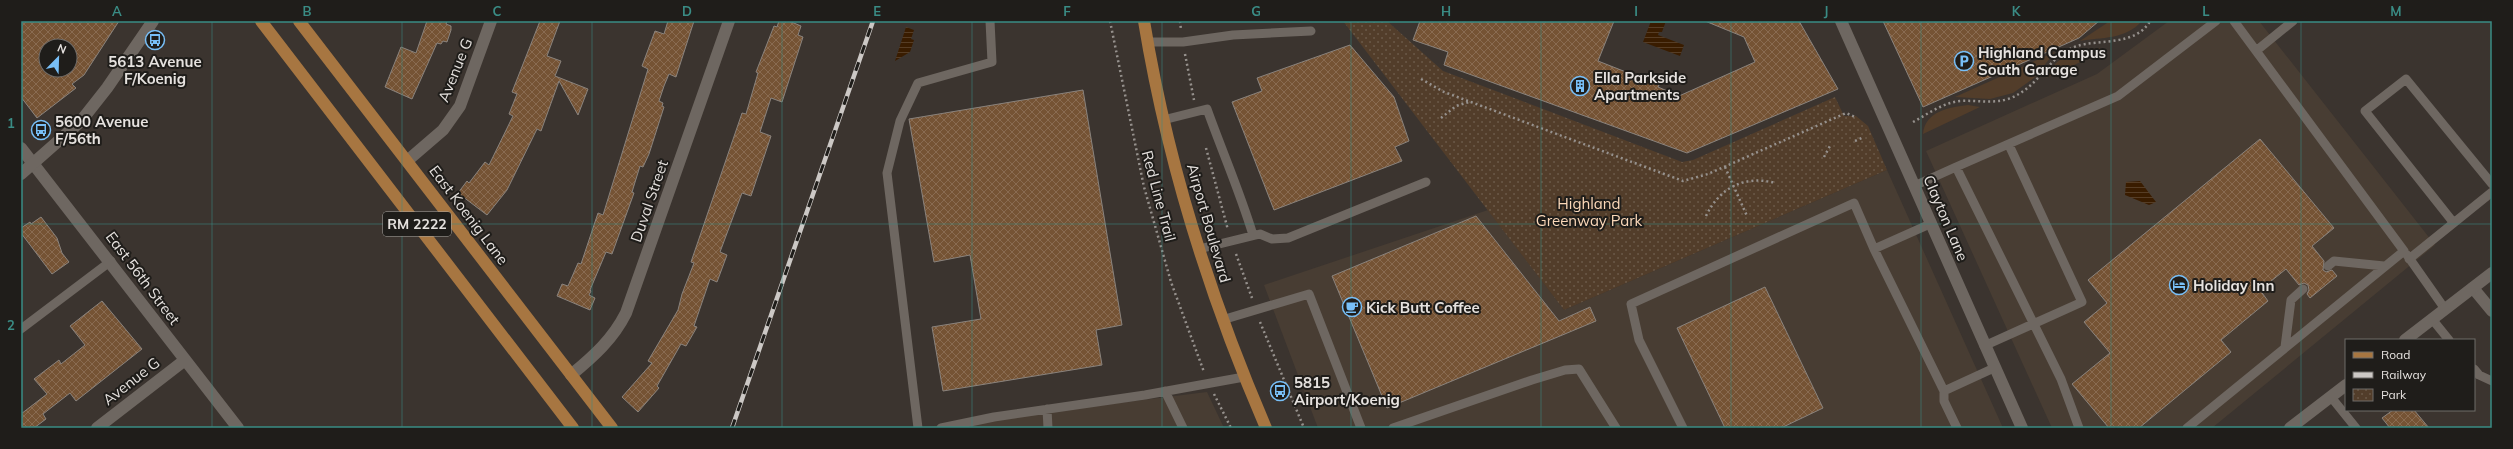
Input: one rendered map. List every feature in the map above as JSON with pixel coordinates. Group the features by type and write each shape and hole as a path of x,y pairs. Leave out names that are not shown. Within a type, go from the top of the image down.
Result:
{"main road":[{"name":"RM 2222","path":"261,21 573,428"},
{"name":"East Koenig Lane","path":"299,21 612,428"},
{"name":"Airport Boulevard","path":"1144,21 1163,120 1199,249 1222,320 1266,428"}],"street":[{"path":"21,174 81,121 107,88 153,21"},
{"name":"Avenue G","path":"407,161 443,130 460,106 492,21"},
{"name":"Duval Street","path":"572,375 605,346 618,330 626,313 729,21"},
{"name":"Clayton Lane","path":"1841,21 1984,346 2022,428"},
{"name":"East 56th Street","path":"21,148 111,261 238,428"},
{"path":"2406,339 2492,273"},
{"path":"2473,288 2492,311"},
{"name":"Avenue G","path":"97,428 185,360"},
{"path":"2290,428 2345,386"}],"lane":[{"path":"918,428 887,173 900,121 918,83 992,62 990,21"},
{"path":"1914,186 2118,96 2216,21"},
{"path":"2234,21 2404,251 2445,309"},
{"path":"2256,51 2293,21"},
{"path":"1147,42 1183,42 1233,35 1311,31"},
{"path":"2453,222 2365,111 2406,78 2492,184"},
{"path":"1163,120 1207,109 1228,168 1238,186 1253,235"},
{"path":"1984,346 2082,302 2009,145"},
{"path":"1956,167 2061,379 2079,428"},
{"path":"1199,249 1260,234 1272,239 1288,238 1426,182"},
{"path":"2409,259 2492,192"},
{"path":"1683,428 1639,340 1632,304 1854,203 1874,249 1944,391 1944,401 1957,428"},
{"path":"1874,249 1930,224"},
{"path":"2187,428 2404,251"},
{"path":"21,329 111,261"},
{"path":"2328,266 2334,261 2384,266"},
{"path":"2286,348 2291,300 2303,289"},
{"path":"1222,320 1309,294 1360,428"},
{"path":"2432,319 2448,339"},
{"path":"1394,428 1545,376 1579,368 1616,428"},
{"path":"1944,391 1994,368"},
{"path":"2475,370 2479,375 2492,381"},
{"path":"941,428 994,417 1165,391 1244,377"},
{"path":"1165,391 1183,428"},
{"path":"2331,397 2356,428"},
{"path":"1047,409 1048,428"}],"path":[{"name":"Red Line Trail","path":"1110,21 1144,187 1171,282 1204,372"},
{"path":"1180,21 1181,31"},
{"path":"1913,122 1946,104 1959,101 1995,103 2018,95 2037,82 2060,54 2078,46 2105,43 2132,36 2150,21"},
{"path":"1186,57 1194,99"},
{"path":"1421,79 1435,88 1470,102 1675,180 1691,181 1846,113 1855,116"},
{"path":"1441,118 1456,106 1470,102"},
{"path":"1855,141 1864,137"},
{"path":"1824,157 1830,146"},
{"path":"1725,166 1747,216"},
{"path":"1706,216 1717,197 1733,186 1753,180 1776,183"},
{"path":"1218,194 1229,232"},
{"path":"1237,255 1254,303"},
{"path":"1261,326 1304,428"},
{"path":"1219,403 1230,428"}],"shaded area":[{"path":"1651,21 1666,21 1662,32 1659,32 1658,35 1684,45 1680,56 1643,42"},
{"path":"2169,21 2259,21 2435,245 2212,428 2052,428 1926,151 2097,74"},
{"path":"906,27 914,30 911,39 914,40 910,52 895,61"},
{"path":"1887,170 2003,428 1318,428 1264,285 1488,210 1564,310"},
{"path":"2140,181 2156,202 2149,205 2125,195 2126,182"},
{"path":"1207,392 1224,428 917,428"}],"green space":[{"name":"Highland Greenway Park","path":"1343,21 1387,21 1443,71 1682,162 1693,160 1835,97 1844,116 1856,116 1868,126 1887,170 1564,310"},
{"path":"2110,21 2142,21 2128,32 2121,35 2080,41"},
{"path":"2101,48 2087,59 2046,78 2055,64 2069,55 2085,50"},
{"path":"2055,52 2034,78 2013,93 1990,99 1955,97"},
{"path":"1968,105 1980,107 1923,134 1928,120 1933,115 1946,109"}],"building":[{"path":"21,21 119,21 84,75 72,84 76,88 37,118 21,97"},
{"path":"427,21 447,21 446,24 451,26 451,30 447,42 443,41 441,44 437,43 412,99 385,87 401,47 416,53"},
{"path":"540,21 560,21 547,56 561,61 555,76 588,89 578,115 559,81 541,131 537,129 507,190 487,215 458,193 467,181 469,183 485,162 489,165 513,116 509,114 517,94 512,92"},
{"path":"668,21 694,21 676,77 669,74 664,86 659,101 663,103 662,106 664,107 649,154 643,167 640,166 632,192 634,193 612,254 606,252 590,290 589,295 595,298 590,310 557,296 562,284 568,286 578,263 581,264 598,213 603,215 648,69 642,66 655,31 664,34"},
{"path":"779,21 789,21 801,26 798,35 803,37 782,102 771,98 760,132 771,136 751,196 742,193 720,252 727,255 717,282 710,279 694,326 697,327 686,346 681,344 657,386 659,388 638,412 622,397 652,363 648,361 678,310 682,294 694,263 691,262 742,113 746,114 758,73 756,72 774,26 777,27"},
{"name":"Ella Parkside Apartments","path":"1420,21 1614,21 1598,61 1659,85 1658,87 1679,96 1755,62 1744,37 1705,21 1799,21 1838,89 1687,153 1444,65 1448,52 1413,40"},
{"name":"Highland Campus South Garage","path":"1883,21 2099,21 2079,38 1923,107"},
{"path":"1350,45 1394,97 1409,141 1395,147 1402,161 1274,210 1232,102 1262,91 1257,78"},
{"path":"1083,90 1122,325 1096,330 1102,365 943,391 932,327 981,319 970,255 934,262 909,119"},
{"name":"Holiday Inn","path":"2260,139 2334,228 2312,246 2324,261 2323,270 2326,272 2332,270 2337,276 2310,298 2307,294 2309,290 2308,285 2304,283 2299,285 2286,269 2260,290 2268,301 2221,340 2231,352 2139,428 2109,428 2072,384 2110,353 2084,322 2107,303 2088,280"},
{"path":"1476,216 1559,321 1590,307 1596,321 1387,408 1332,276"},
{"path":"41,217 57,238 62,253 69,262 52,274 21,233 21,228 30,222 31,224"},
{"path":"1765,287 1823,408 1781,428 1725,428 1677,328"},
{"path":"102,301 142,349 76,401 70,393 43,414 46,419 34,428 21,428 21,414 47,394 34,379 59,360 61,364 85,345 70,326"},
{"path":"2392,411 2415,411 2429,428 2390,428 2382,418"}],"railway":[{"path":"732,428 873,21"}],"place":[{"name":"5613 Avenue F/Koenig","path":"155,40"},
{"name":"Highland Campus South Garage","path":"1964,61"},
{"name":"Ella Parkside Apartments","path":"1580,86"},
{"name":"5600 Avenue F/56th","path":"41,130"},
{"name":"Holiday Inn","path":"2179,285"},
{"name":"Kick Butt Coffee","path":"1352,307"},
{"name":"5815 Airport/Koenig","path":"1280,391"}]}
